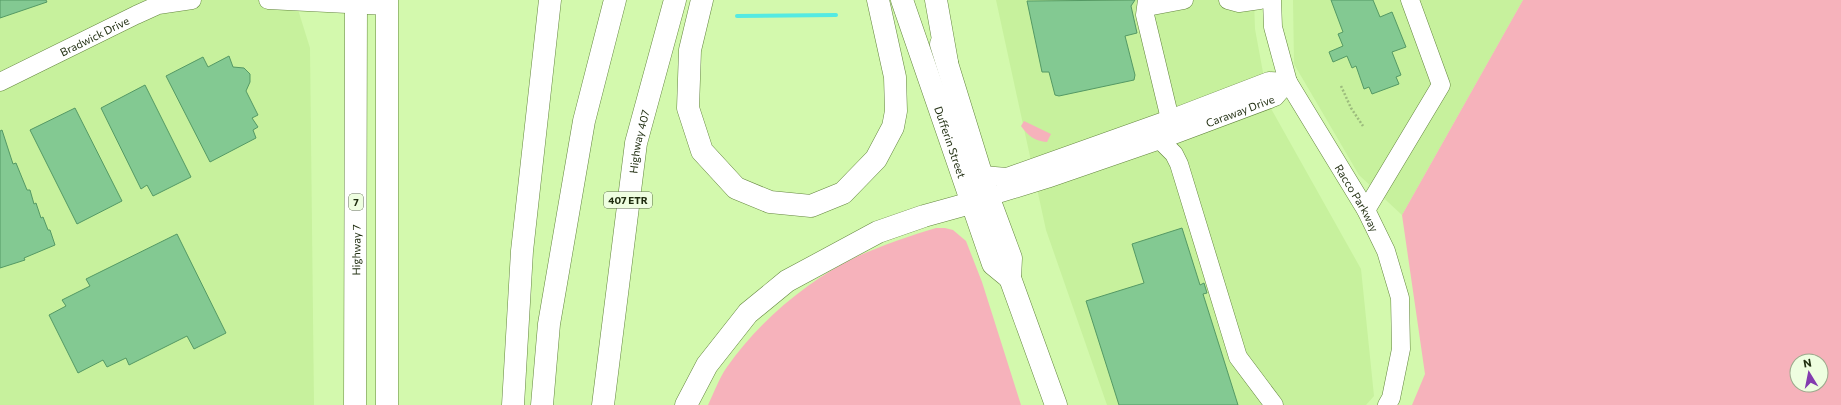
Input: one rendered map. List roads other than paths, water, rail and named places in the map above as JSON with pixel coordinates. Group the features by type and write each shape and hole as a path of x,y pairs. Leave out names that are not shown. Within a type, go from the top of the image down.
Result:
{"main road":[{"path":"513,405 522,251 550,0"},
{"path":"542,405 549,324 584,121 615,0"},
{"name":"Highway 407","path":"603,405 636,143 675,0"},
{"path":"702,0 690,50 688,108 702,151 736,188 770,202 811,206 843,193 876,159 893,127 896,111 895,77 878,0"},
{"name":"Dufferin Street","path":"902,0 979,200 993,264 1010,278 1056,405"},
{"name":"Dufferin Street","path":"926,0 982,175 979,200"},
{"path":"936,0 947,62"},
{"name":"Highway 7","path":"355,405 356,3"},
{"path":"387,3 387,405"},
{"path":"686,405 707,365 748,313 787,281 832,255 878,232 924,216 979,200"}],"street":[{"name":"Bradwick Drive","path":"0,82 158,5 192,0"},
{"path":"268,0 387,3"},
{"path":"1170,119 1145,15 1147,4 1184,0"},
{"path":"1228,0 1239,3 1260,0"},
{"name":"Racco Parkway","path":"1272,0 1273,27 1288,82 1366,210 1386,251 1400,298 1401,349 1391,398 1387,405"},
{"path":"1366,210 1441,85 1410,0"},
{"name":"Caraway Drive","path":"982,175 1007,177 1170,119 1269,81 1288,82"},
{"name":"Caraway Drive","path":"979,200 1047,179 1160,140 1276,97 1288,82"},
{"path":"1160,140 1174,154 1179,164 1238,357 1274,405"}],"waterway":[{"path":"737,16 836,15"}]}
